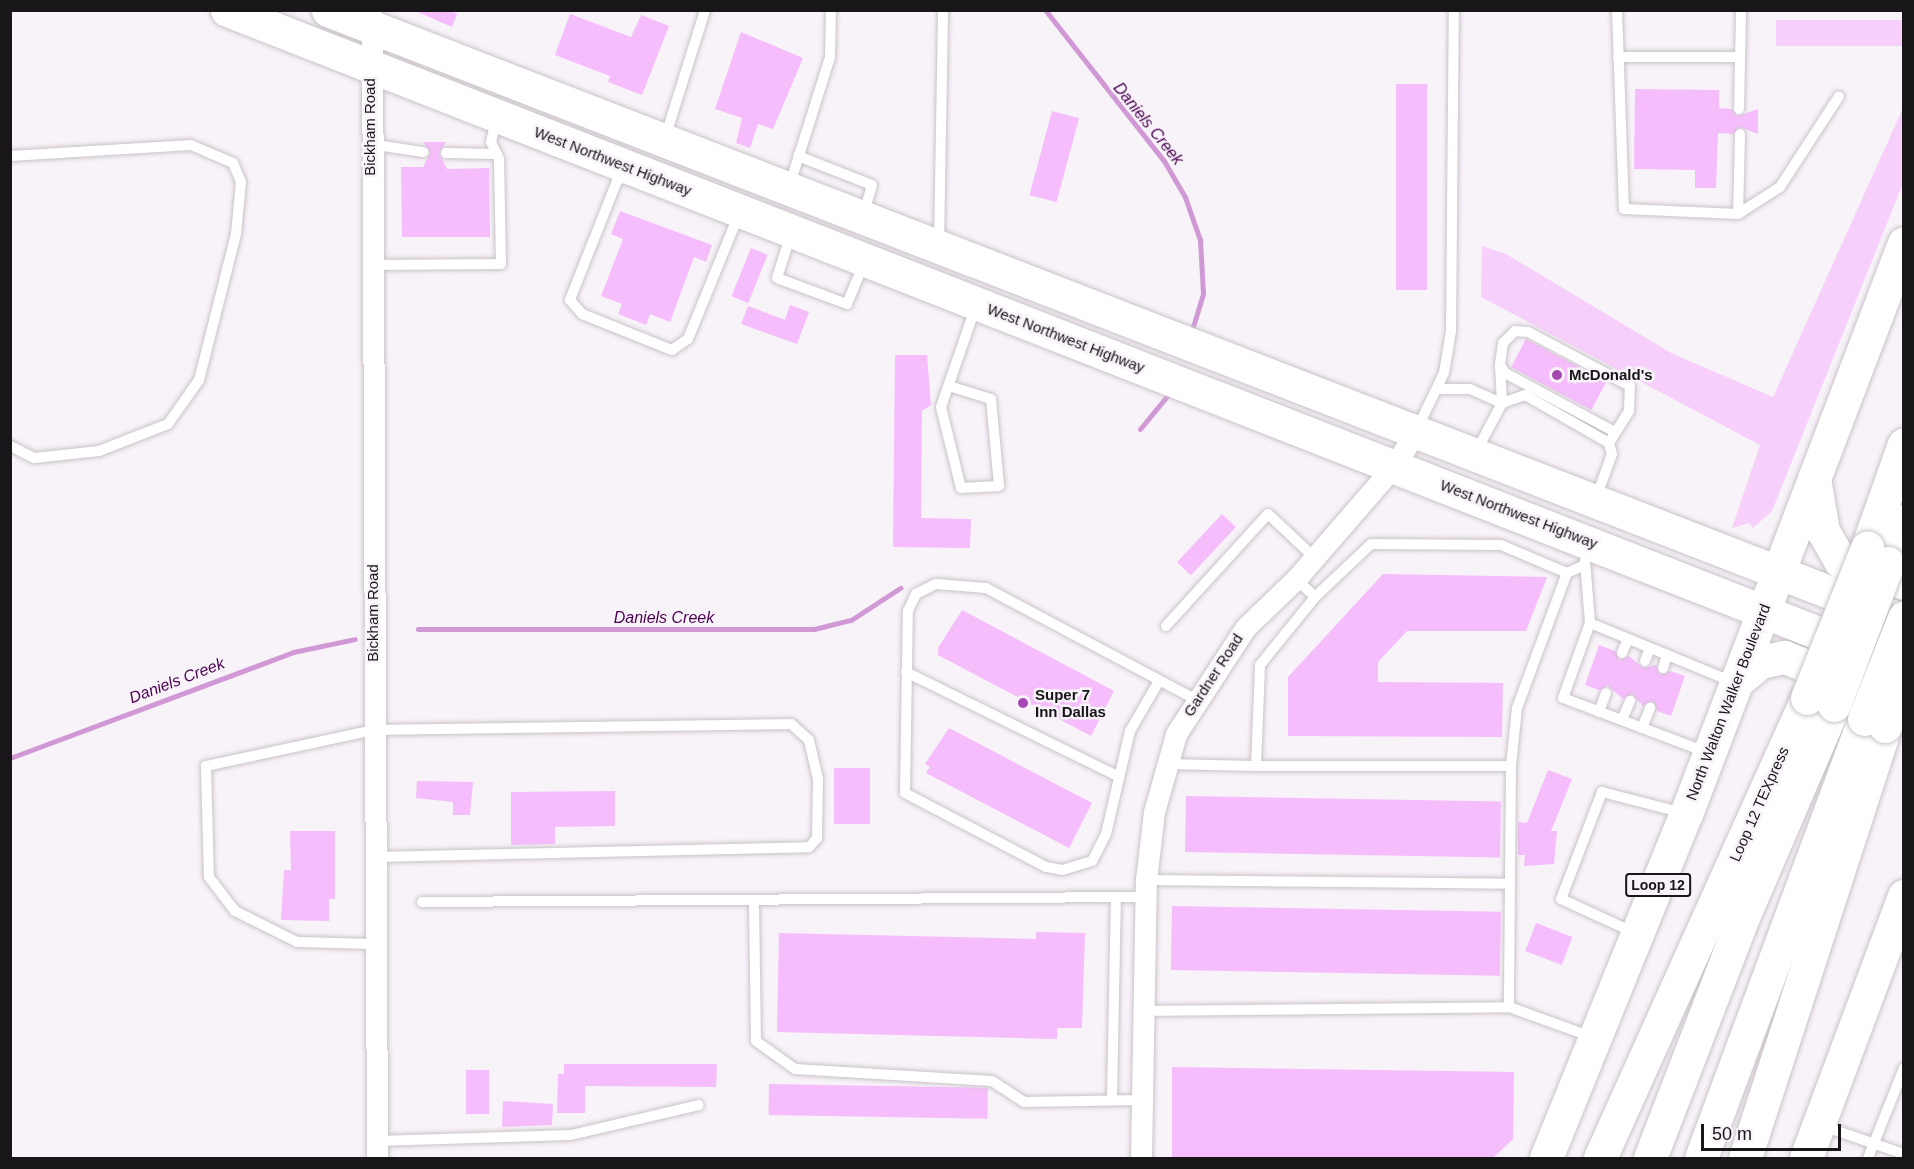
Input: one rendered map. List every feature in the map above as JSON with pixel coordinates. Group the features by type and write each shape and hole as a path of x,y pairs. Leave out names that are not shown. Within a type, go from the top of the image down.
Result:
{"main road":[{"name":"West Northwest Highway","path":"227,10 1394,466 1588,555 1763,609 1904,668"},
{"path":"328,10 372,19 657,139 1904,620 1884,716 1745,1158"},
{"path":"637,170 657,139"},
{"path":"866,260 871,221"},
{"name":"North Walton Walker Boulevard","path":"1546,1158 1686,814 1904,243"},
{"path":"1886,565 1904,444"},
{"path":"1814,478 1823,531 1840,561 1886,565"},
{"path":"1650,1158 1744,915 1821,701 1886,565 1904,521"},
{"path":"1735,683 1760,662 1784,657 1884,716"},
{"path":"1701,1158 1884,716 1904,681"},
{"name":"Loop 12 TEXpress","path":"1600,1158 1821,701"},
{"path":"1806,1158 1897,936 1904,896"}],"street":[{"name":"Bickham Road","path":"372,19 369,67 377,1150"},
{"name":"Gardner Road","path":"1141,1158 1146,888 1166,764 1195,699 1245,628 1315,558 1394,466 1416,432"}],"lane":[{"path":"657,139 705,10"},
{"path":"788,189 830,57 831,10"},
{"path":"938,248 943,10"},
{"path":"1416,432 1438,389 1451,331 1454,10"},
{"path":"1617,10 1624,209 1738,214 1780,188 1839,96"},
{"path":"1739,109 1741,10"},
{"path":"1618,57 1740,57"},
{"path":"370,265 501,264 497,154 491,142 497,117"},
{"path":"1738,214 1740,134"},
{"path":"370,144 423,152"},
{"path":"10,156 191,145 233,163 241,182 236,234 199,380 168,424 99,451 34,458 10,446"},
{"path":"446,153 497,154"},
{"path":"798,156 872,185 871,221"},
{"path":"637,170 617,181 570,300 582,314 672,350 688,339 740,211"},
{"path":"792,231 777,278 847,304 866,260"},
{"path":"949,386 991,399 999,486 961,488 941,407 978,303"},
{"path":"1474,455 1502,403 1500,365 1503,343 1515,331 1528,332 1629,386 1629,411 1609,443 1612,454 1594,501"},
{"path":"1500,365 1505,373 1615,432"},
{"path":"1438,389 1470,389 1502,403 1525,395 1609,443"},
{"path":"1166,626 1269,514 1315,558"},
{"path":"1256,766 1260,665 1315,597 1371,544 1502,545 1567,573"},
{"path":"1509,1007 1511,766 1517,708 1567,573 1588,555"},
{"path":"1588,555 1590,623 1563,698 1709,753"},
{"path":"1296,579 1315,597"},
{"path":"1159,681 1130,730 1106,834 1092,861 1062,870 1030,860 905,793 908,610 916,594 936,584 986,588 1195,699"},
{"path":"1590,623 1735,683"},
{"path":"1622,653 1628,639"},
{"path":"1645,661 1650,648"},
{"path":"1663,668 1667,655"},
{"path":"906,672 1119,777"},
{"path":"1599,712 1606,693"},
{"path":"1622,720 1630,701"},
{"path":"1642,728 1650,708"},
{"path":"375,857 809,847 817,838 818,779 809,740 791,724 374,730 206,766 209,877 235,911 297,942 375,944"},
{"path":"1166,764 1511,766"},
{"path":"1638,935 1560,899 1602,792 1686,814"},
{"path":"422,902 1116,897 1146,888 1510,884"},
{"path":"1112,1101 1116,897"},
{"path":"754,901 756,1041 795,1069 992,1081 1024,1102 1142,1100"},
{"path":"1144,1011 1509,1007 1596,1038"},
{"path":"1868,1158 1904,1068"},
{"path":"377,1150 571,1135 699,1105"},
{"path":"1820,1125 1904,1154"}],"shaded area":[{"path":"1776,20 1903,20 1903,46 1776,46"},
{"path":"1903,108 1903,183 1772,511 1753,528 1749,523 1732,528 1760,445 1481,297 1482,246 1506,254 1673,354 1773,397"}],"building":[{"path":"413,10 450,10 457,14 452,27"},
{"path":"570,14 631,37 641,15 669,26 642,95 608,82 610,76 555,55"},
{"path":"741,32 803,58 773,129 758,124 750,148 736,143 742,118 715,109"},
{"path":"1396,84 1427,84 1427,290 1396,290"},
{"path":"1635,89 1719,90 1719,108 1732,109 1738,116 1758,109 1758,134 1740,127 1733,134 1718,133 1716,188 1695,188 1695,170 1634,169"},
{"path":"1052,111 1079,118 1057,202 1029,195"},
{"path":"423,142 446,142 439,153 447,169 489,168 490,237 402,237 401,167 423,167 430,153"},
{"path":"620,211 712,245 706,262 694,257 670,322 650,314 646,325 618,314 622,304 601,296 623,239 611,234"},
{"path":"751,248 768,255 748,303 732,296"},
{"path":"790,305 809,312 797,344 741,324 748,306 785,320"},
{"name":"McDonald's","path":"1526,339 1606,382 1591,410 1511,367"},
{"path":"895,355 927,355 931,405 922,411 921,518 971,519 970,548 893,547"},
{"path":"1222,514 1236,527 1191,575 1177,562"},
{"path":"1383,574 1547,577 1526,631 1407,631 1378,662 1378,682 1503,683 1502,737 1288,736 1288,677"},
{"path":"962,610 1114,691 1091,736 938,655 938,648"},
{"path":"1599,645 1615,651 1620,660 1629,656 1643,668 1656,665 1660,675 1670,671 1685,676 1671,716 1657,711 1652,701 1643,706 1632,694 1623,699 1608,686 1599,690 1585,685"},
{"path":"949,728 1092,803 1069,848 926,773 930,767 925,764"},
{"path":"834,768 870,768 870,824 834,824"},
{"path":"1548,770 1572,779 1551,831 1557,831 1554,864 1524,866 1525,855 1518,855 1518,822 1527,823"},
{"path":"417,781 473,782 470,815 453,815 453,802 416,798"},
{"path":"615,791 615,826 555,827 555,844 511,845 511,792"},
{"path":"1186,796 1501,801 1500,857 1185,852"},
{"path":"290,831 335,831 335,899 329,899 329,921 281,920 284,870 291,870"},
{"path":"1172,906 1501,912 1500,976 1171,970"},
{"path":"1536,923 1572,937 1562,965 1525,951"},
{"path":"1036,932 1085,933 1082,1028 1057,1028 1057,1039 777,1032 779,933 1036,939"},
{"path":"564,1064 717,1064 716,1087 585,1086 585,1113 557,1113 558,1074 564,1074"},
{"path":"1172,1067 1514,1072 1513,1139 1493,1158 1172,1158"},
{"path":"466,1070 489,1070 489,1114 466,1114"},
{"path":"769,1084 988,1088 987,1119 768,1115"},
{"path":"503,1101 553,1104 552,1125 502,1127"}],"waterway":[{"name":"Daniels Creek","path":"1046,11 1164,161 1185,197 1200,240 1203,294 1191,333"},
{"name":"Daniels Creek","path":"1140,429 1172,390"},
{"name":"Daniels Creek","path":"418,629 814,629 851,620 900,588"},
{"name":"Daniels Creek","path":"10,758 293,652 355,639"}],"place":[{"name":"McDonald's","path":"1557,375"},
{"name":"Super 7 Inn Dallas","path":"1023,703"}]}
